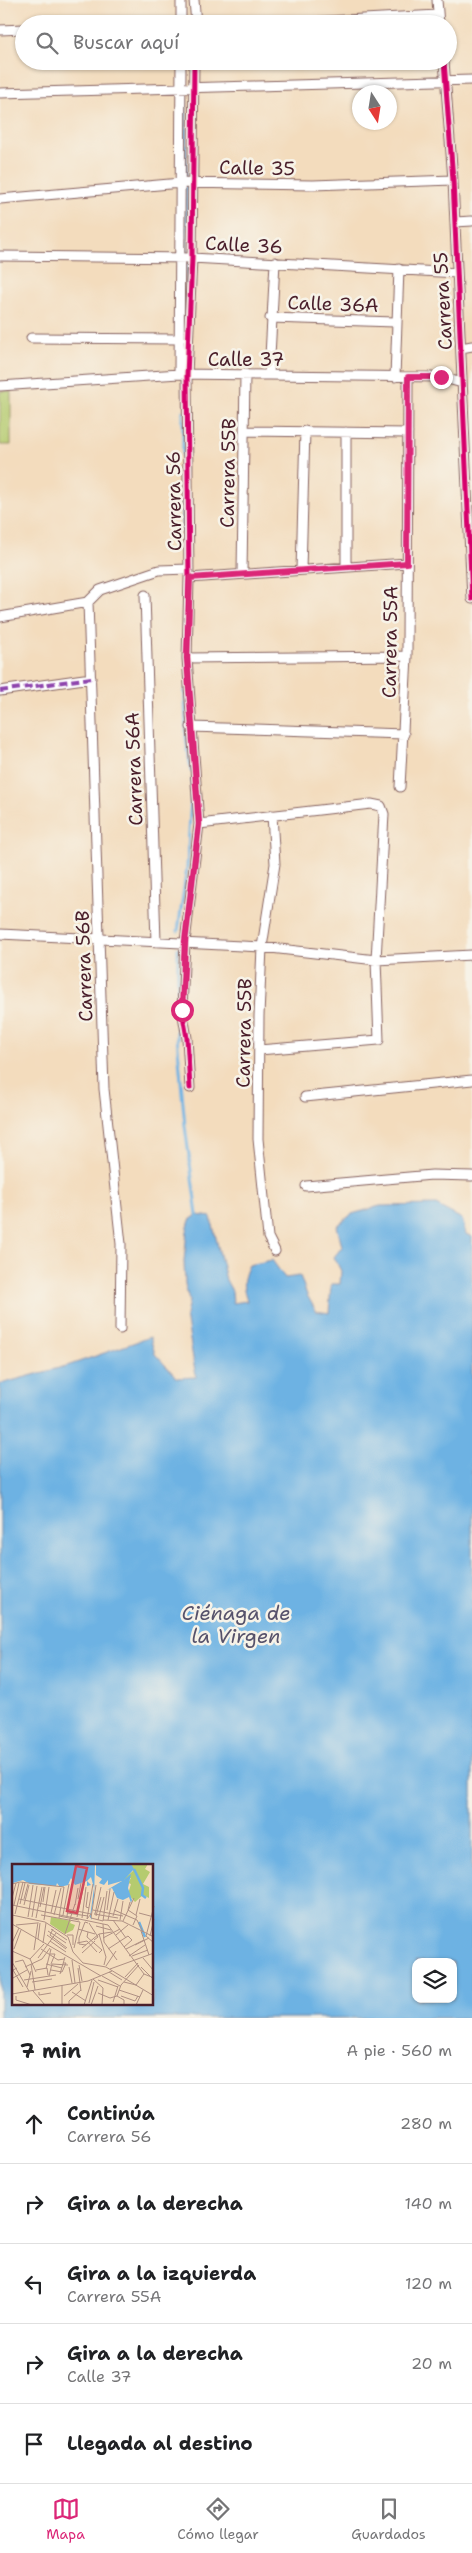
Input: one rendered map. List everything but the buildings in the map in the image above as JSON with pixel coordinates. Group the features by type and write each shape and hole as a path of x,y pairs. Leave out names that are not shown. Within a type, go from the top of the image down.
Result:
{"street":[{"path":"181,0 181,15"},
{"path":"194,0 195,15"},
{"path":"437,0 438,15"},
{"path":"0,30 15,29"},
{"name":"Carrera 56","path":"180,70 186,182 187,259 183,374"},
{"name":"Carrera 56","path":"186,182 193,70"},
{"name":"Carrera 55","path":"445,70 453,180 472,599"},
{"path":"0,93 446,79 472,80"},
{"name":"Calle 35","path":"0,199 186,182 312,185 453,180"},
{"path":"455,222 472,221"},
{"name":"Calle 36","path":"0,256 275,262 457,273"},
{"name":"Carrera 56","path":"187,259 180,339 183,374 189,573 187,658 199,824 180,942 182,1010 187,1038 190,1088"},
{"path":"269,374 270,318 275,262"},
{"path":"394,377 395,322 399,269"},
{"name":"Calle 36A","path":"270,318 395,322"},
{"path":"31,338 180,339"},
{"path":"460,348 472,346"},
{"name":"Calle 37","path":"0,386 183,374 441,377 462,383"},
{"name":"Carrera 55B","path":"242,573 245,374"},
{"name":"Carrera 55A","path":"400,787 407,656 408,377"},
{"path":"245,431 408,433"},
{"path":"300,570 305,432"},
{"path":"346,432 346,567"},
{"path":"0,617 88,602 100,590 159,570 189,573 242,573 407,563"},
{"name":"Carrera 56A","path":"145,595 156,942"},
{"name":"Carrera 56B","path":"88,602 92,678 104,1089 121,1244 120,1329"},
{"path":"187,658 407,656"},
{"path":"0,691 92,678"},
{"path":"192,727 404,734"},
{"path":"199,824 377,804 384,814 376,960 379,1040 259,1050"},
{"name":"Carrera 55B","path":"272,815 275,864 262,947 258,1139 268,1237 275,1251"},
{"path":"0,934 262,947 376,960 472,956"},
{"path":"305,1097 472,1080"},
{"path":"306,1186 432,1175 472,1176"}],"green space":[{"path":"0,391 11,391 11,445 0,445"}],"water":[{"name":"Ciénaga de la Virgen","path":"436,1205 462,1219 466,1234 472,1237 472,2018 0,2018 0,1384 70,1365 150,1337 155,1354 177,1378 196,1377 186,1315 189,1301 185,1284 184,1261 190,1220 197,1215 211,1217 226,1280 232,1291 233,1303 247,1301 243,1283 249,1265 272,1260 285,1278 300,1276 307,1295 316,1311 329,1313 331,1284 340,1284 341,1271 334,1257 342,1247 337,1226 352,1214 380,1206"}],"waterway":[{"path":"185,89 187,285"},
{"path":"183,411 183,555"},
{"path":"183,578 184,602"},
{"path":"185,690 186,737 191,771"},
{"path":"178,931 187,867 192,780"},
{"path":"178,948 177,1036 185,1126 197,1215"}],"marked path":[{"path":"0,691 91,678"}],"cycle path":[{"path":"190,1088 187,1038 182,1010 185,942 199,824 187,658 189,578 187,375 192,258 194,70"},
{"path":"445,70 453,180 472,599"}],"route":[{"path":"182,1010 185,942 199,824 187,658 190,578 407,563 408,377 441,377"}]}
